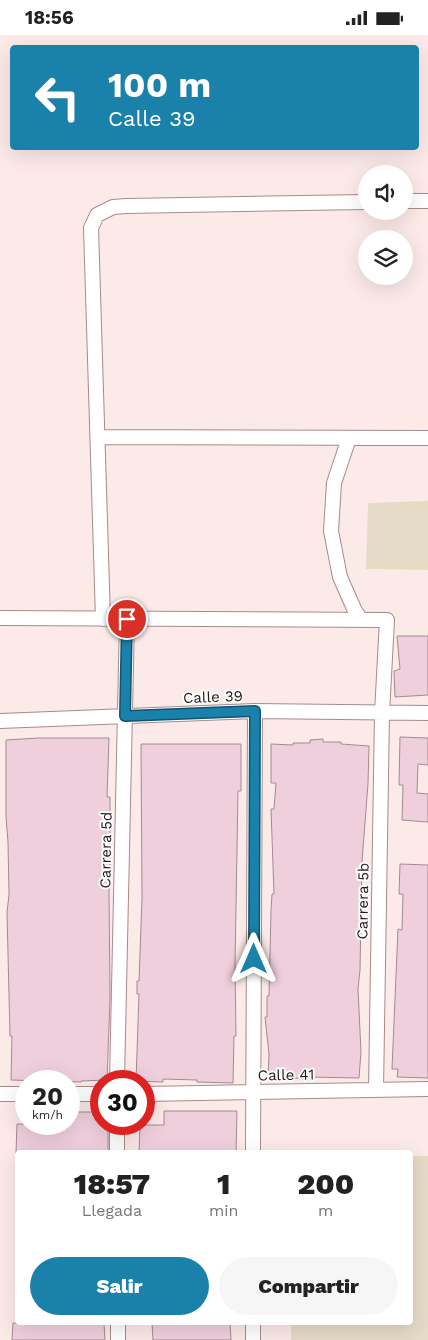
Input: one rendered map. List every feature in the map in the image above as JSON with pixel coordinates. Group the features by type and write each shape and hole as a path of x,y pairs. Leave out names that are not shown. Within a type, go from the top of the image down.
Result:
{"street":[{"path":"413,201 428,201"},
{"path":"103,619 92,228 97,215 113,207 126,206 358,202"},
{"path":"98,437 428,438"},
{"path":"350,438 334,483 331,531 340,577 361,620"},
{"path":"0,618 361,620"},
{"name":"Carrera 5d","path":"117,1070 127,619"},
{"name":"Carrera 5b","path":"361,620 387,620 382,713 376,1090"},
{"path":"253,1150 255,711"},
{"name":"Calle 39","path":"0,721 255,711 428,713"},
{"name":"Calle 41","path":"155,1094 428,1089"},
{"path":"0,1094 15,1094"},
{"path":"117,1135 117,1150"},
{"path":"118,1325 118,1340"},
{"path":"253,1325 253,1340"}],"shaded area":[{"path":"428,501 428,570 366,569 368,503"},
{"path":"413,1156 428,1156 428,1340 291,1340 291,1325 413,1325"}],"building":[{"path":"397,636 428,636 428,695 395,697 394,671 400,669"},
{"path":"400,737 428,738 428,765 418,764 417,793 428,794 428,822 402,820 403,785 399,785"},
{"path":"109,738 107,797 110,797 111,865 109,892 110,998 107,1070 90,1070 90,1081 80,1082 80,1070 15,1070 15,1080 11,1080 12,1036 10,1036 7,912 9,895 6,740"},
{"path":"323,739 323,742 341,742 341,744 369,746 362,861 358,989 361,1052 359,1078 306,1077 268,1079 269,1054 265,1017 267,1017 267,996 269,996 271,911 272,894 274,894 271,809 274,809 276,783 271,783 271,744 293,745 293,743 310,743 310,740"},
{"path":"141,744 241,744 241,791 238,791 235,965 236,1036 234,1036 233,1083 163,1079 163,1082 155,1082 155,1070 136,1070 139,994 137,994 137,981 139,981 142,898"},
{"path":"400,864 428,865 428,1078 397,1077 398,1069 392,1069 398,929 402,930 403,894 399,894"},
{"path":"164,1111 237,1111 236,1150 139,1150 140,1135 155,1135 155,1125 164,1125"},
{"path":"80,1112 90,1112 90,1135 108,1135 108,1150 16,1150 17,1135 80,1135"},
{"path":"13,1323 15,1325 104,1325 105,1340 12,1340"},
{"path":"152,1325 230,1325 231,1340 153,1340"}],"route":[{"path":"127,619 125,716 255,711 254,959"}]}
